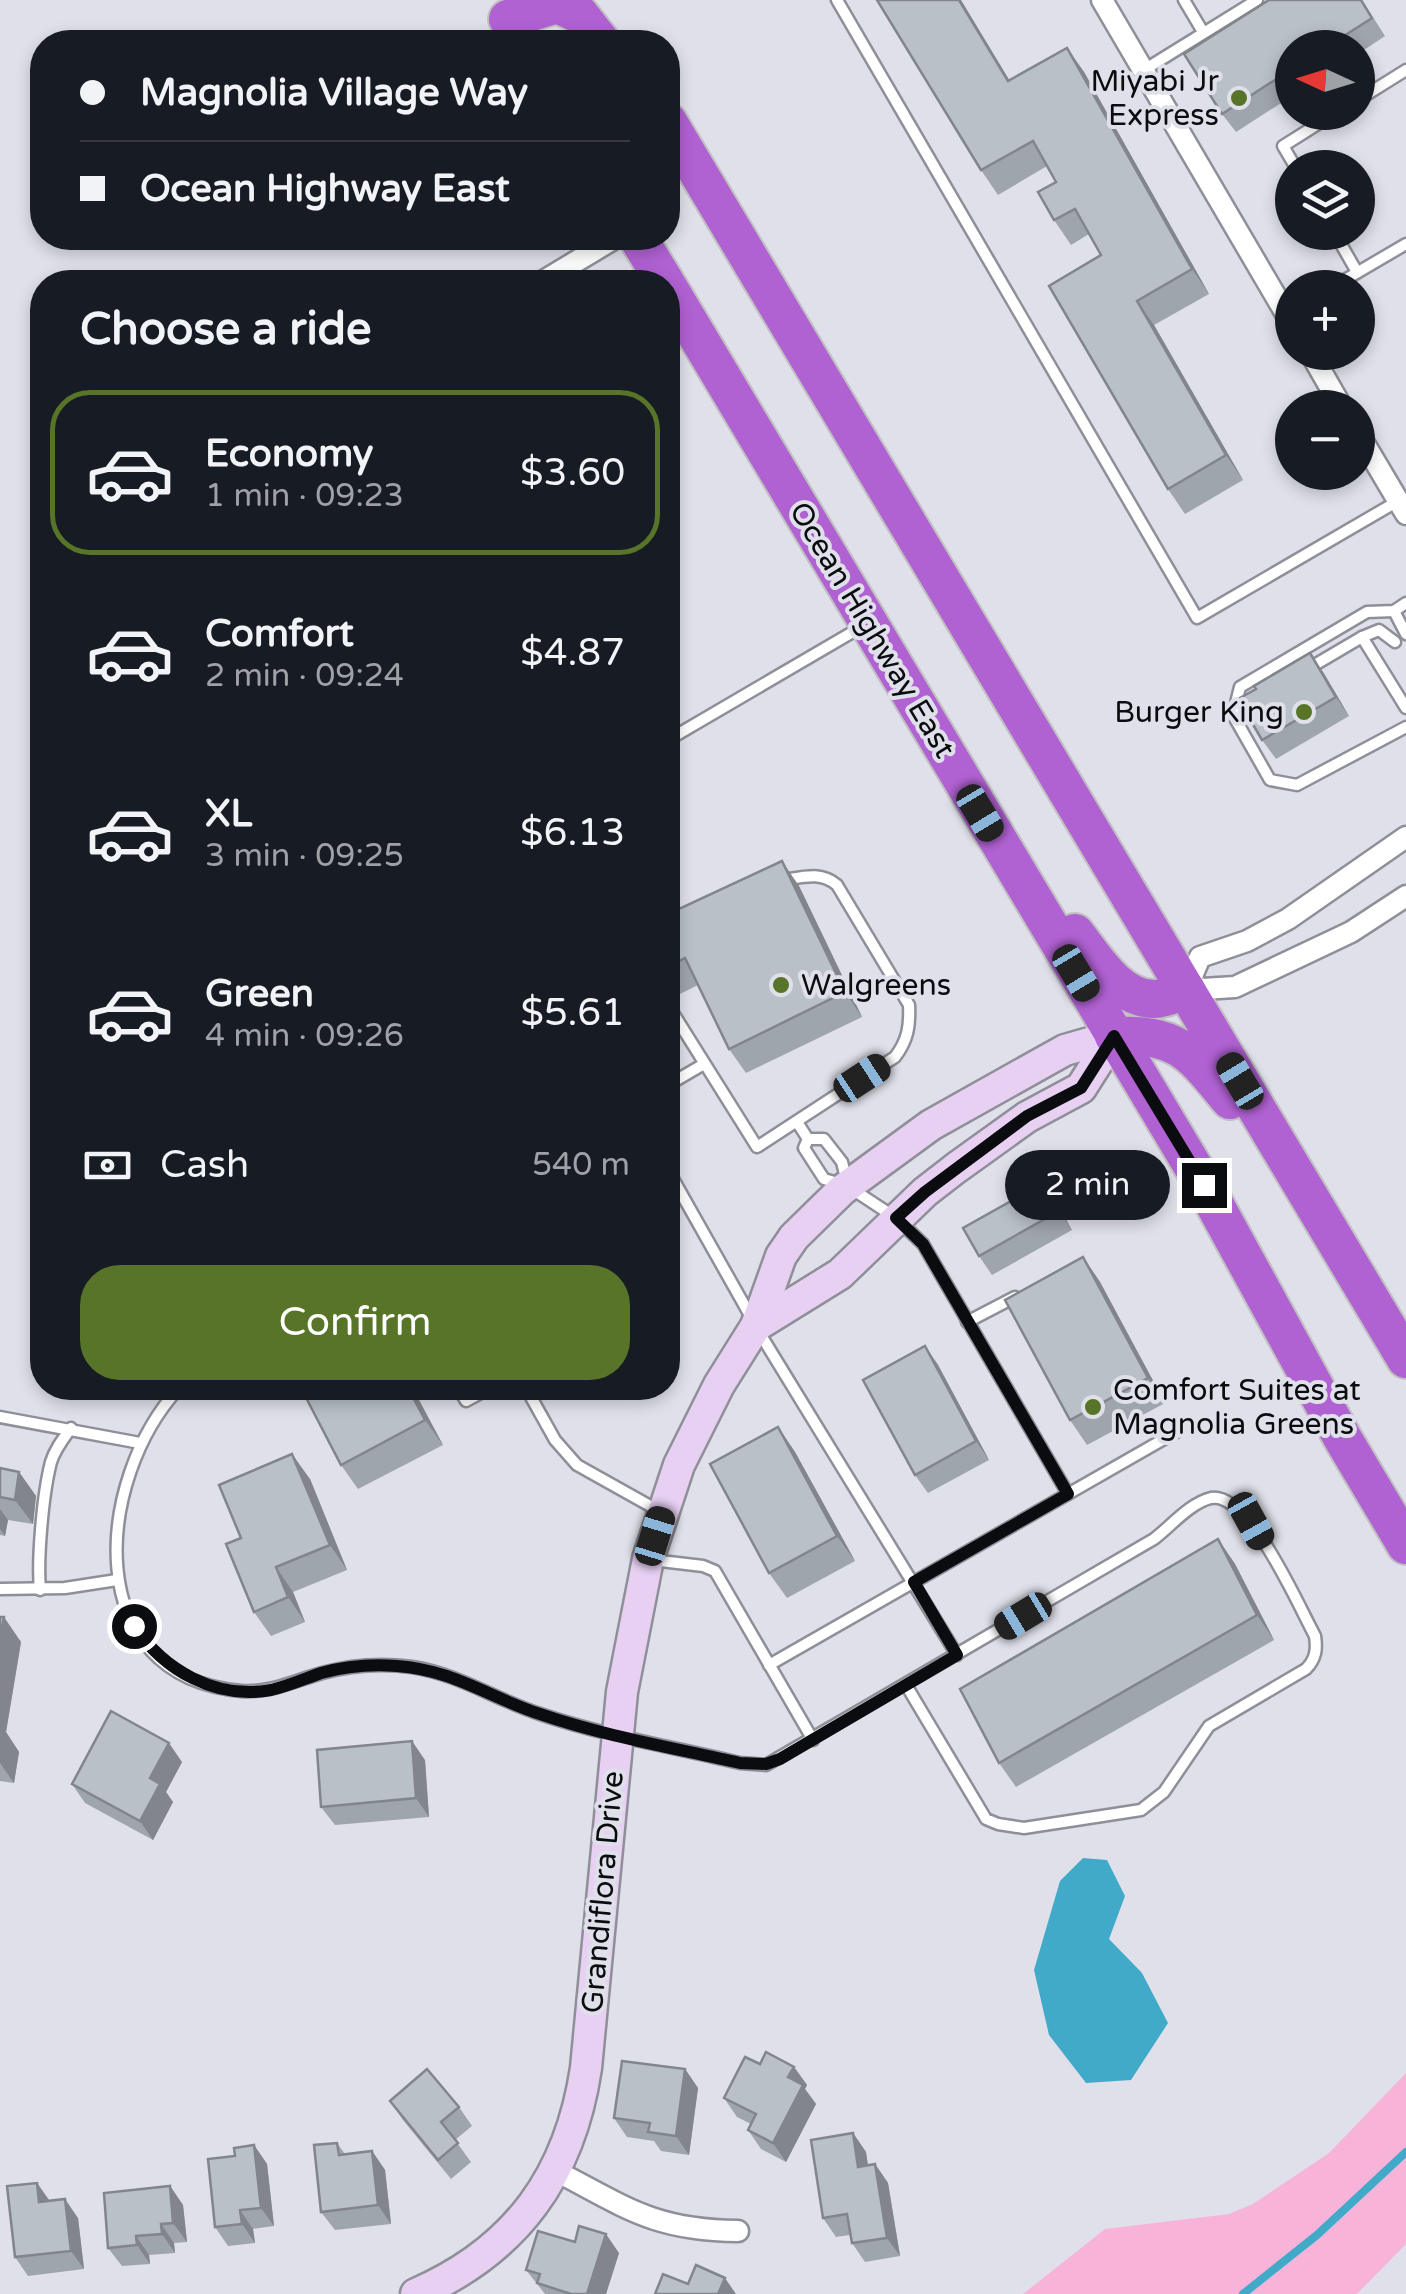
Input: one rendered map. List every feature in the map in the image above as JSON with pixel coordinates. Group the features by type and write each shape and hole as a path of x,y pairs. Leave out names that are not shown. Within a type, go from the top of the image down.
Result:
{"highway":[{"path":"594,0 613,30"},
{"path":"509,21 556,4 578,14 591,30"},
{"path":"680,145 1406,1359"},
{"name":"Ocean Highway East","path":"680,308 1204,1185 1406,1545"},
{"path":"980,813 1113,979 1136,995 1148,998 1186,990"},
{"path":"1114,1036 1139,1035 1190,1052 1310,1199"}],"street":[{"path":"1102,0 1275,290"},
{"path":"562,270 596,250"},
{"path":"1375,462 1402,507"},
{"path":"1406,837 1288,919 1247,941 1200,957 1186,990 1235,987 1351,932 1406,896"},
{"name":"Grandiflora Drive","path":"416,2294 474,2263 514,2226 556,2172 570,2142 586,2068 627,1657 648,1560 662,1512 695,1430 756,1326 781,1256 794,1237 848,1186 948,1115 1065,1050 1114,1036"},
{"name":"Grandiflora Drive","path":"756,1326 840,1274 925,1192 1027,1116 1081,1088 1114,1036"},
{"path":"556,2172 637,2216 681,2228 738,2231"}],"lane":[{"path":"837,0 1197,618 1402,507"},
{"path":"1184,0 1203,32"},
{"path":"1144,70 1257,0"},
{"path":"1375,89 1406,70"},
{"path":"1285,150 1283,146 1308,130"},
{"path":"1361,270 1406,244"},
{"path":"1406,603 1394,611 1368,612 1240,687 1233,715 1270,780 1297,785 1406,727"},
{"path":"1394,611 1406,634"},
{"path":"680,733 868,623"},
{"path":"1298,676 1379,630 1395,642"},
{"path":"1362,637 1405,703"},
{"path":"1233,715 1249,705"},
{"path":"680,1025 757,1146 895,1057 906,1044 908,1005 838,885 828,877 816,876 777,881"},
{"path":"680,1078 704,1064"},
{"path":"797,1122 808,1138"},
{"path":"808,1138 804,1148 824,1179 848,1186 896,1218 923,1244 1068,1494"},
{"path":"808,1138 824,1139 842,1162 848,1186"},
{"path":"680,1191 756,1326 957,1655"},
{"path":"968,1322 1034,1286"},
{"path":"168,1400 140,1443 119,1506 115,1533 117,1580 130,1616 147,1645 185,1676 204,1684 260,1691 346,1668 414,1667 466,1680 543,1715 753,1765 780,1759 813,1740 906,1684 1154,1539 1210,1498 1221,1498 1234,1505 1251,1521 1315,1636 1317,1648 1306,1669 1209,1726 1154,1803 1126,1814 1024,1828 986,1819 906,1684"},
{"path":"533,1400 566,1455 577,1465 662,1512"},
{"path":"0,1418 140,1443"},
{"path":"40,1590 39,1564 51,1464 58,1444 71,1428"},
{"path":"769,1666 1178,1431"},
{"path":"648,1560 715,1571 813,1740"},
{"path":"0,1589 40,1590 117,1580"}],"shaded area":[{"path":"1406,2073 1406,2244 1357,2294 1023,2294 1105,2229 1229,2214 1253,2204 1329,2153"}],"water":[{"path":"1083,1858 1107,1860 1125,1896 1109,1939 1142,1973 1168,2023 1131,2080 1086,2083 1049,2035 1034,1970 1060,1881"}],"building":[{"path":"877,0 959,0 1008,81 1067,48 1192,269 1137,301 1226,455 1168,489 1049,286 1101,255 1075,209 1054,220 1038,192 1056,182 1033,141 981,170"},
{"path":"1269,0 1361,0 1372,18 1353,30 1275,30 1275,80 1222,114 1184,54"},
{"path":"1310,653 1336,697 1262,740 1238,699"},
{"path":"782,861 845,992 729,1049 685,958 680,961 680,908"},
{"path":"1043,1183 1059,1211 979,1256 963,1228"},
{"path":"1083,1257 1148,1378 1070,1420 1005,1300"},
{"path":"925,1346 976,1441 915,1475 863,1380"},
{"path":"307,1400 414,1400 425,1420 341,1465"},
{"path":"778,1427 837,1536 769,1573 710,1464"},
{"path":"292,1454 330,1545 276,1567 288,1597 254,1612 226,1544 241,1538 219,1485"},
{"path":"0,1468 19,1472 15,1500 0,1497"},
{"path":"1218,1539 1257,1615 999,1763 960,1689"},
{"path":"111,1711 169,1743 150,1778 160,1784 140,1821 72,1784"},
{"path":"412,1741 416,1798 321,1807 317,1750"},
{"path":"766,2052 794,2067 788,2077 803,2085 773,2143 748,2130 756,2114 724,2098 745,2057 760,2064"},
{"path":"622,2061 685,2069 676,2136 648,2132 650,2123 614,2118"},
{"path":"427,2069 459,2107 441,2122 458,2143 438,2160 390,2101"},
{"path":"853,2133 858,2167 875,2164 887,2238 852,2243 847,2214 823,2218 811,2140"},
{"path":"337,2143 339,2155 372,2151 378,2205 321,2212 314,2145"},
{"path":"254,2145 261,2208 240,2210 242,2224 215,2227 208,2159 235,2156 234,2148"},
{"path":"37,2183 39,2202 65,2199 71,2251 15,2257 7,2186"},
{"path":"170,2186 173,2223 161,2224 162,2234 136,2236 137,2245 108,2248 104,2193"},
{"path":"579,2226 606,2234 587,2294 571,2294 537,2283 540,2274 526,2270 538,2231 575,2242"},
{"path":"696,2265 725,2278 718,2294 655,2294 663,2274 688,2284"}],"waterway":[{"path":"1243,2294 1317,2235 1406,2152"}],"place":[{"name":"Miyabi Jr Express","path":"1239,98"},
{"name":"Burger King","path":"1304,712"},
{"name":"Walgreens","path":"781,985"},
{"name":"Comfort Suites at Magnolia Greens","path":"1093,1407"}],"route":[{"path":"134,1626 165,1662 185,1676 224,1689 273,1689 367,1665 414,1667 466,1680 523,1708 568,1722 740,1763 766,1764 780,1759 957,1655 914,1582 1068,1494 923,1244 896,1218 1027,1116 1081,1088 1114,1036 1204,1185"}]}
